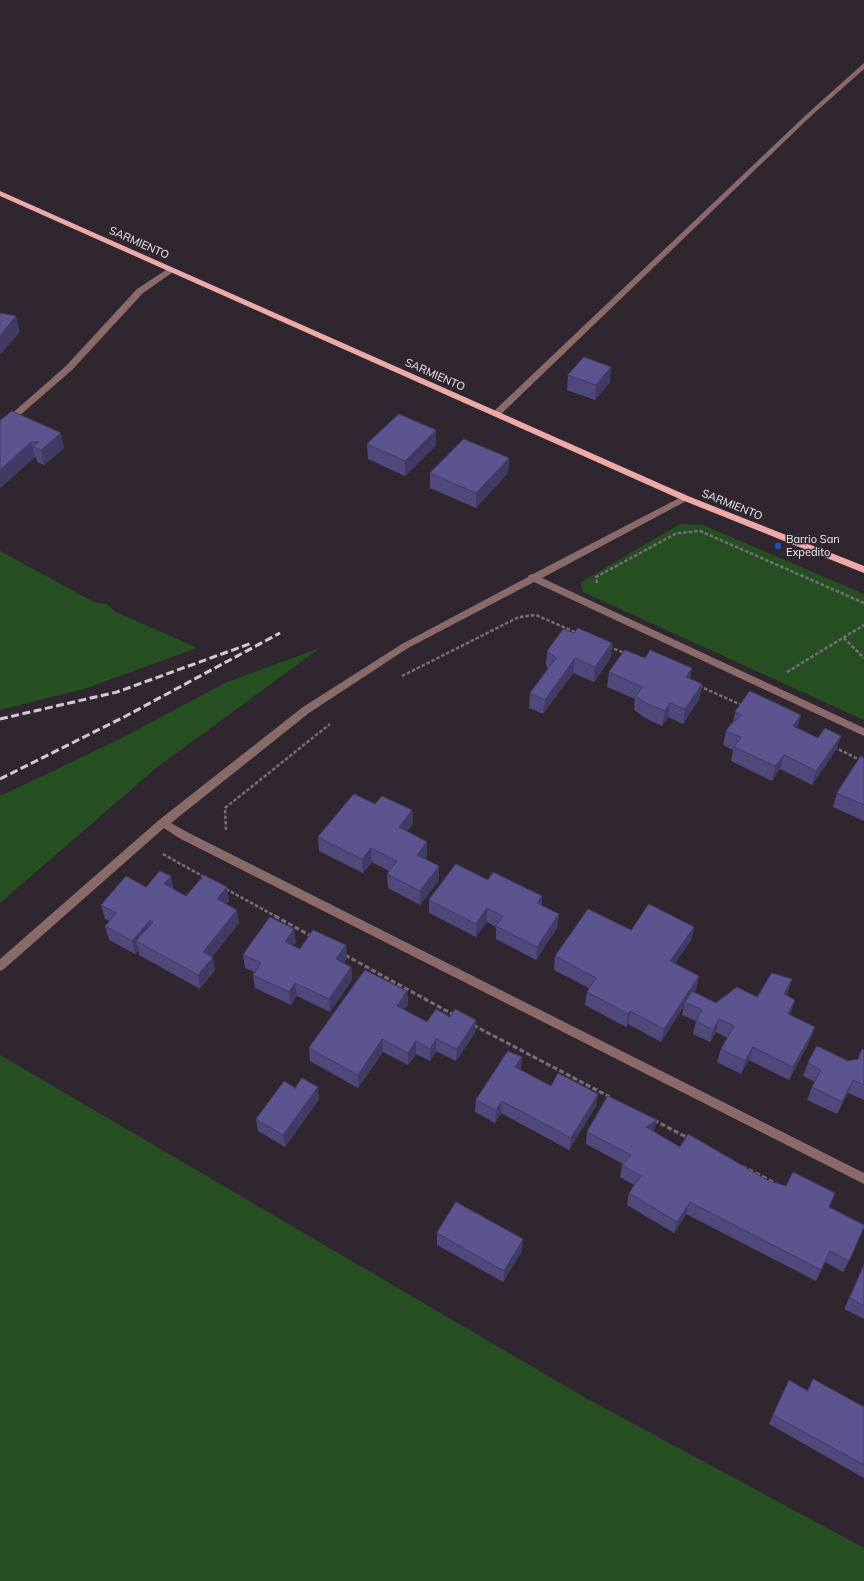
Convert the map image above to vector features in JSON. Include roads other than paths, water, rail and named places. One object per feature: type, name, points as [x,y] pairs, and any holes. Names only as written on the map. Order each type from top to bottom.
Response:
[{"type":"main road","name":"SARMIENTO","points":[[0,194],[685,498],[864,570]]},
{"type":"street","points":[[496,414],[809,115],[864,65]]},
{"type":"street","points":[[0,428],[69,368],[140,292],[172,270]]},
{"type":"street","points":[[0,966],[163,822],[306,710],[405,646],[532,577],[685,498]]},
{"type":"street","points":[[532,577],[864,732]]},
{"type":"street","points":[[163,822],[183,835],[864,1179]]},
{"type":"railway","points":[[0,779],[124,717],[280,633]]},
{"type":"railway","points":[[0,719],[117,692],[252,643]]},
{"type":"place","name":"Barrio San Expedito","points":[[778,546]]}]
